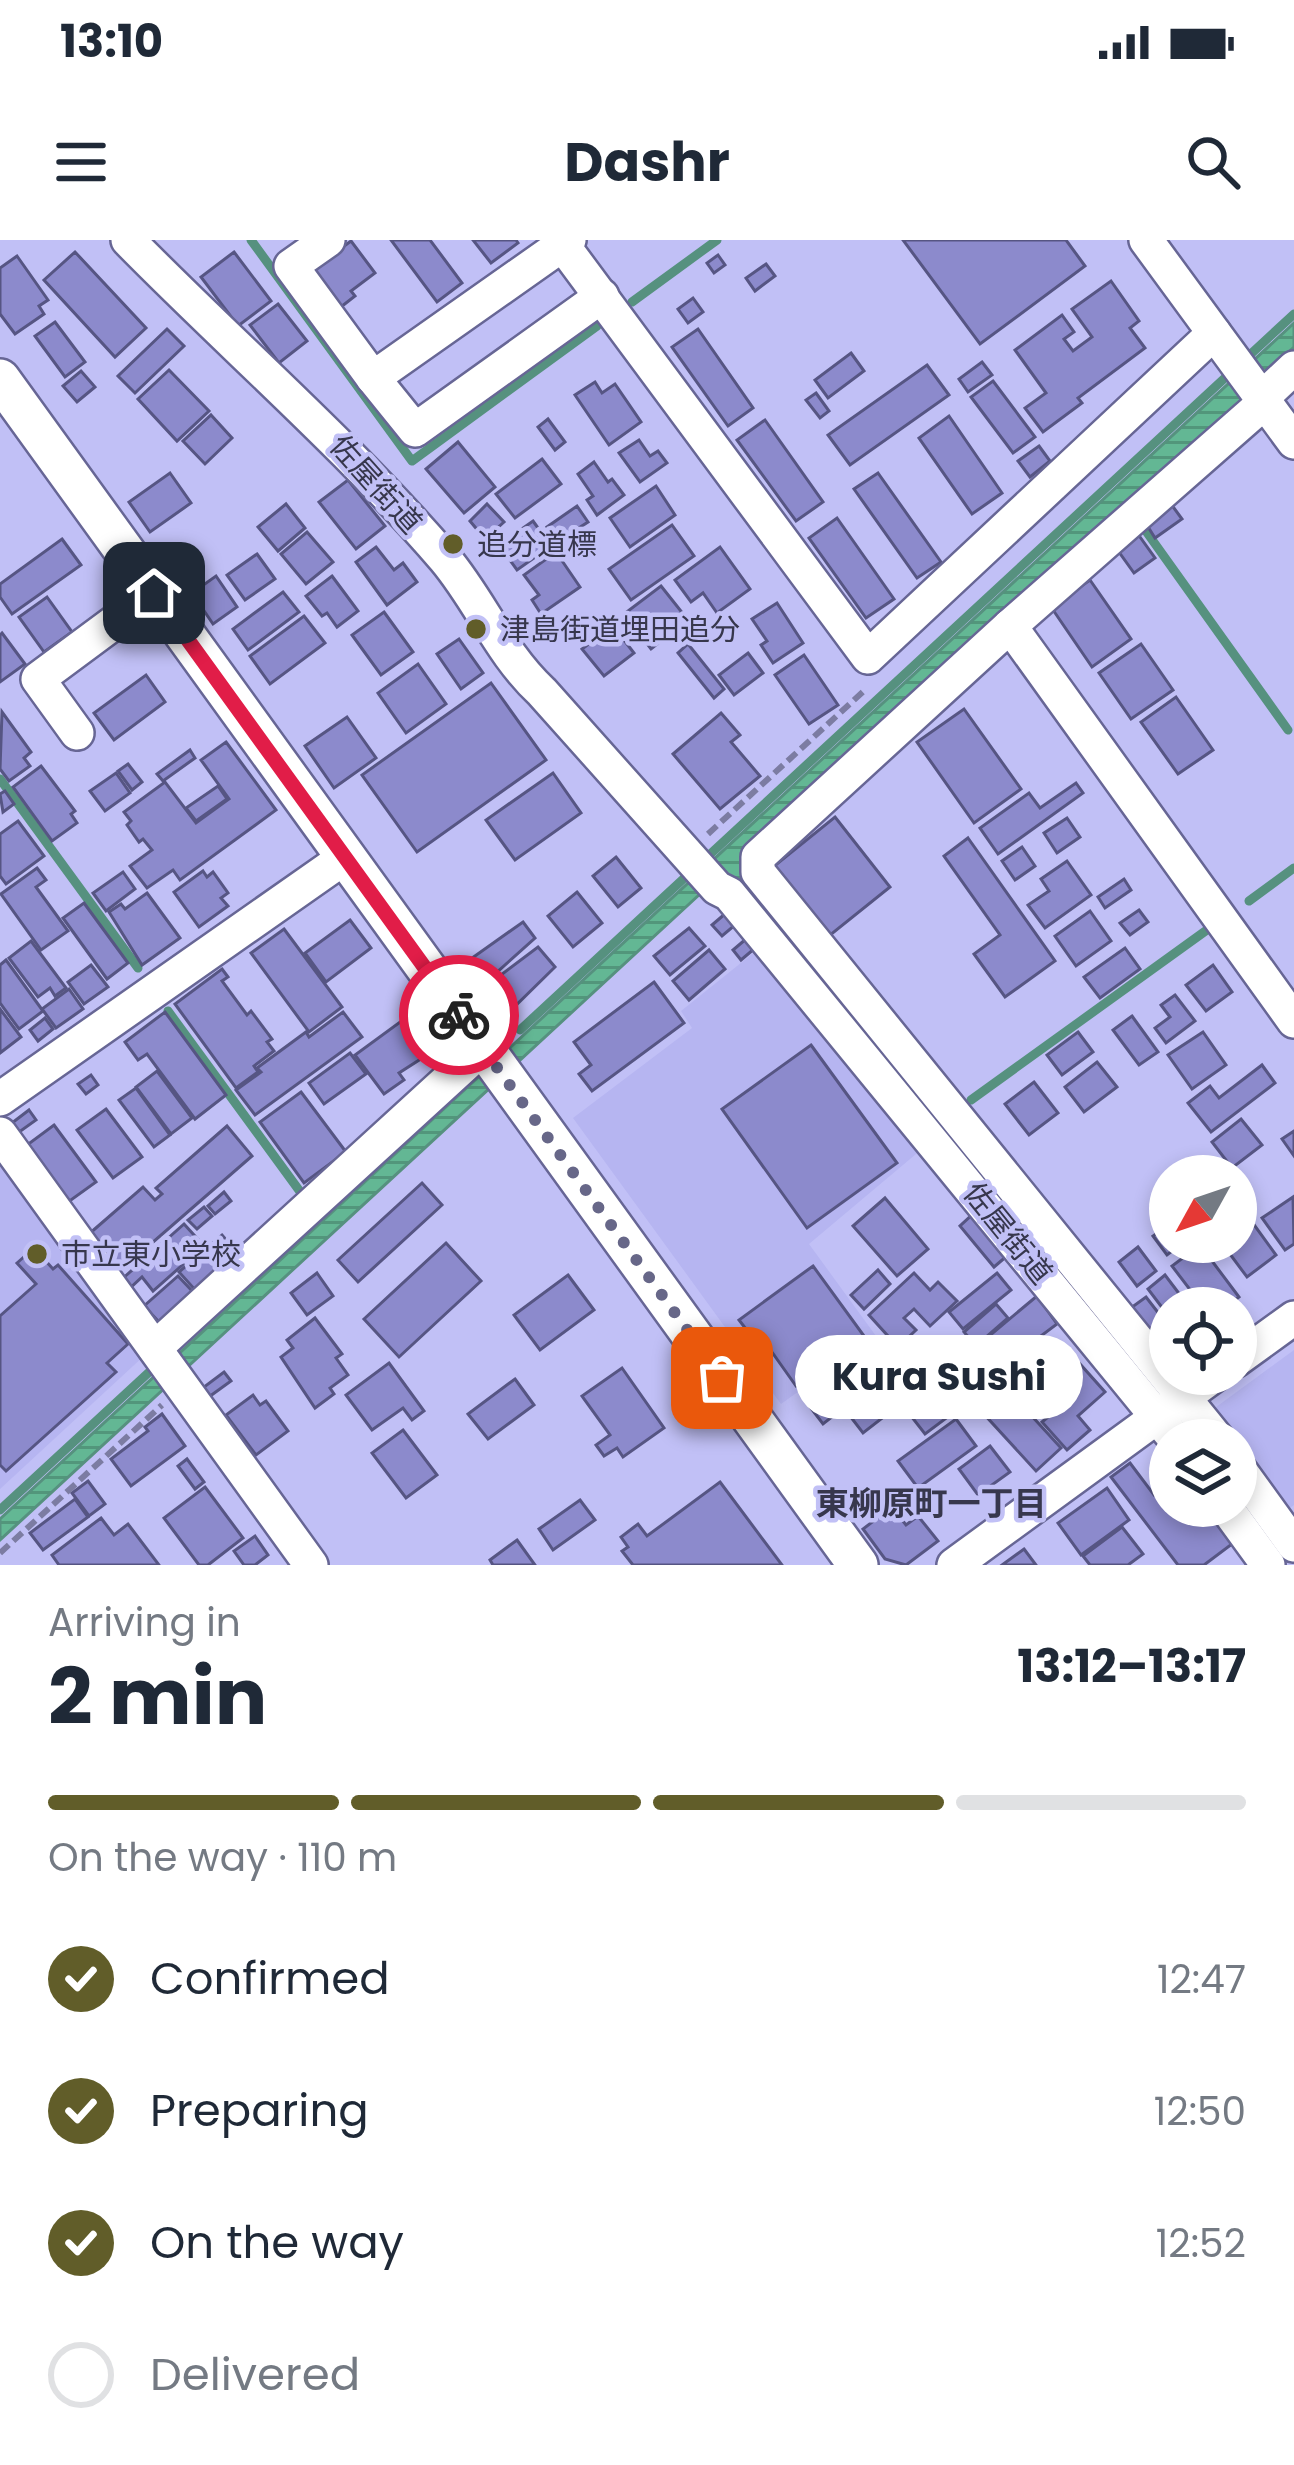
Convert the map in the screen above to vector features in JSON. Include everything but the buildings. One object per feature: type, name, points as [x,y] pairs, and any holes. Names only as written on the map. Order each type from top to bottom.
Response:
[{"type":"main road","points":[[0,379],[858,1565]]},
{"type":"street","name":"佐屋街道","points":[[128,240],[329,433],[448,563],[516,668],[717,888],[729,894],[1174,1417]]},
{"type":"street","points":[[328,240],[291,266],[416,430],[602,296]]},
{"type":"street","points":[[1146,240],[1294,442]]},
{"type":"street","points":[[373,378],[564,242],[868,657],[1223,346]]},
{"type":"street","points":[[1174,1417],[758,872],[758,857],[1294,368]]},
{"type":"street","points":[[76,733],[38,679],[154,593]]},
{"type":"street","points":[[1010,626],[1294,1021]]},
{"type":"street","points":[[0,1099],[344,858]]},
{"type":"street","points":[[157,1351],[491,1059]]},
{"type":"street","points":[[0,1134],[310,1565]]},
{"type":"street","points":[[1257,1345],[1294,1318]]},
{"type":"street","points":[[954,1565],[1174,1417],[1195,1395]]},
{"type":"street","points":[[1257,1494],[1294,1545]]},
{"type":"street","points":[[1240,1527],[1268,1565]]},
{"type":"path","points":[[690,856],[878,677],[868,657]]},
{"type":"path","points":[[0,1553],[181,1386]]},
{"type":"shaded area","points":[[1294,323],[1294,347],[1244,401],[737,881],[700,894],[0,1540],[0,1519]]},
{"type":"shaded area","points":[[757,950],[922,1149],[809,1244],[876,1336],[781,1404],[573,1118],[692,1028],[681,1011]]},
{"type":"shaded area","name":"市立東小学校","points":[[0,1153],[146,1354],[0,1489]]},
{"type":"shaded area","points":[[1294,1350],[1294,1505],[1282,1514],[1257,1480],[1257,1419],[1212,1419],[1208,1413],[1233,1395],[1257,1395],[1257,1377]]},
{"type":"waterway","points":[[251,240],[412,461],[597,326]]},
{"type":"waterway","points":[[632,302],[717,240]]},
{"type":"waterway","points":[[520,1030],[1294,314]]},
{"type":"waterway","points":[[1138,520],[1288,730]]},
{"type":"waterway","points":[[0,779],[138,968]]},
{"type":"waterway","points":[[1249,901],[1294,868]]},
{"type":"waterway","points":[[971,1100],[1211,927]]},
{"type":"waterway","points":[[168,1011],[304,1197]]},
{"type":"waterway","points":[[0,1510],[159,1363]]},
{"type":"way so far","points":[[459,1015],[722,1378]]},
{"type":"place","name":"追分道標","points":[[453,544]]},
{"type":"place","name":"津島街道埋田追分","points":[[476,629]]},
{"type":"place","name":"市立東小学校","points":[[37,1254]]},
{"type":"place","name":"Kura Sushi","points":[[722,1378]]},
{"type":"district","name":"東柳原町一丁目","points":[[931,1503]]},
{"type":"route","points":[[154,593],[459,1015]]}]
